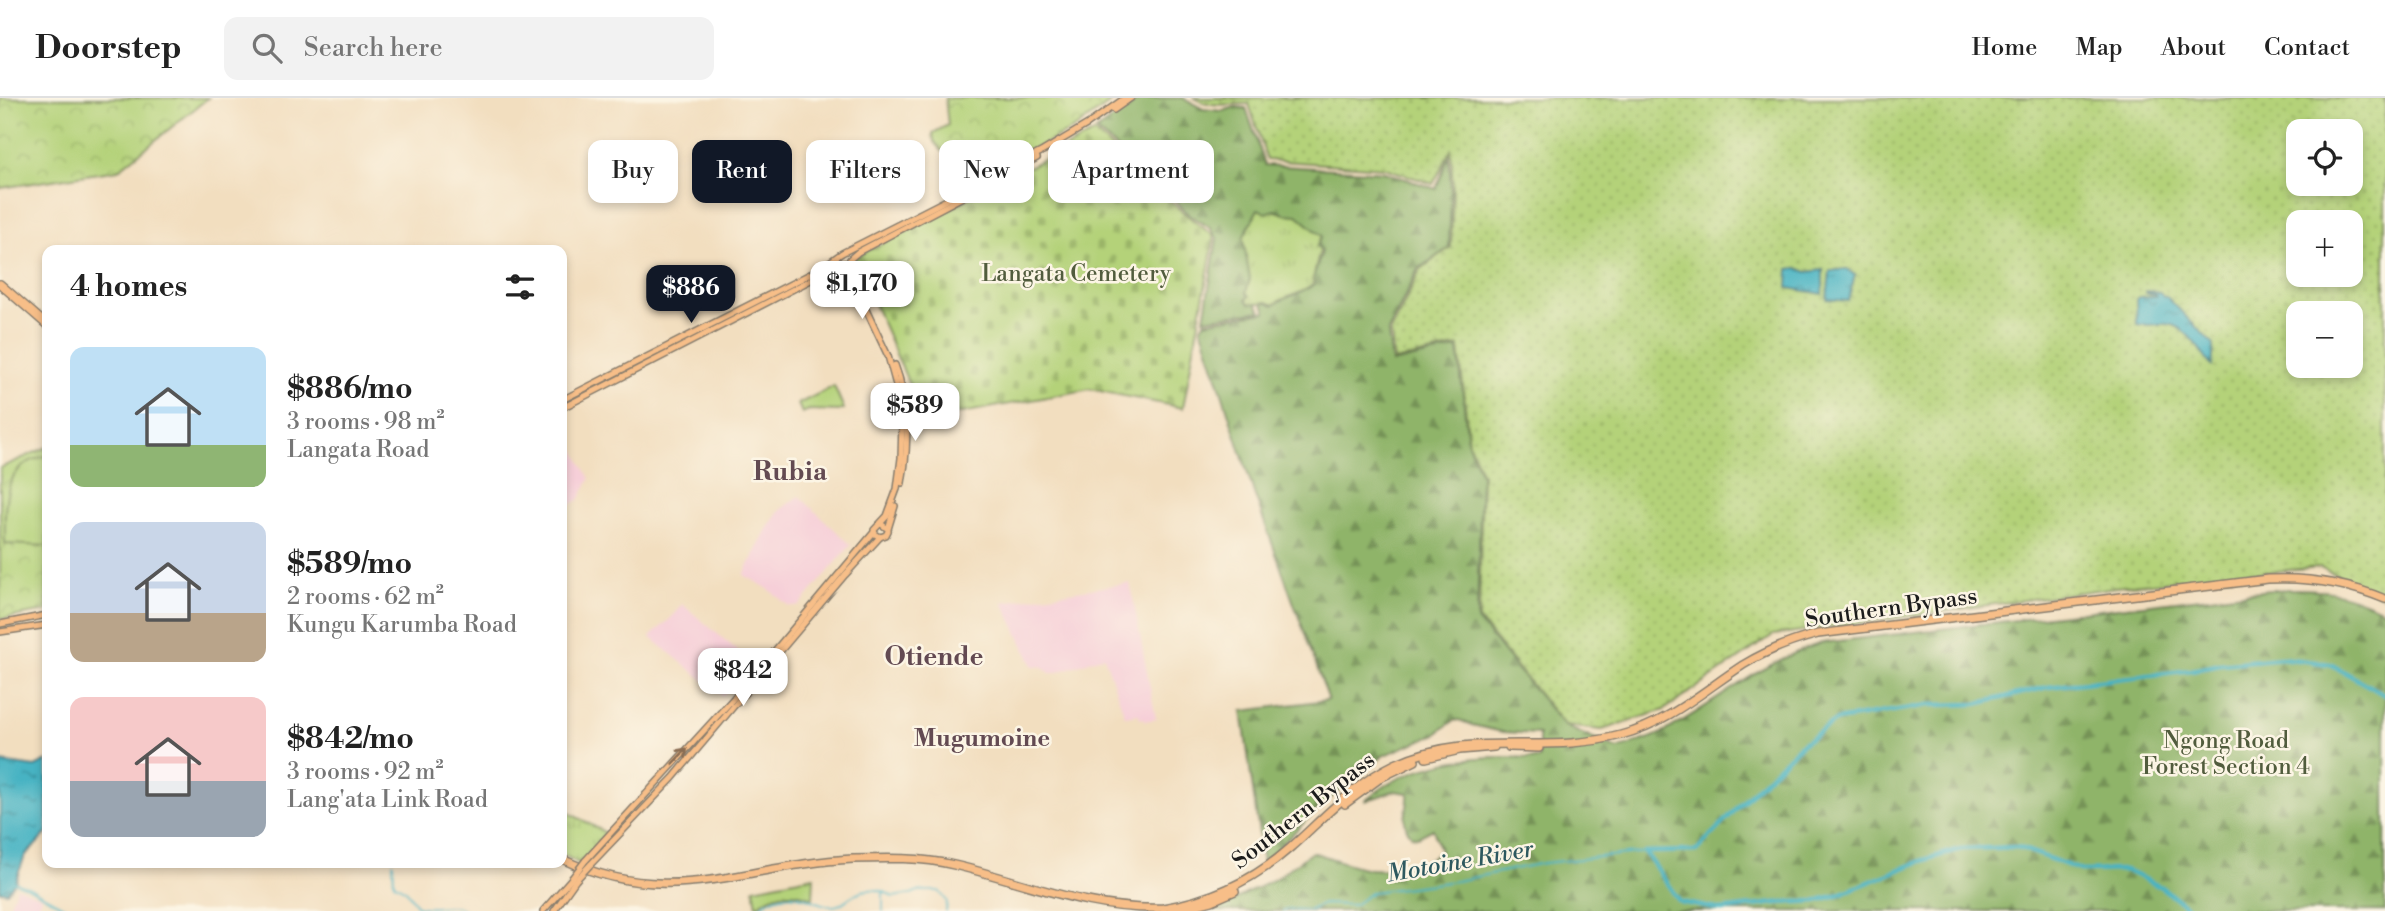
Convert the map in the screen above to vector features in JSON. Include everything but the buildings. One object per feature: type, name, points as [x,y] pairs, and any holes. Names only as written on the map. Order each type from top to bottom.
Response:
[{"type":"highway","points":[[0,282],[42,318]]},
{"type":"highway","name":"Southern Bypass","points":[[567,863],[615,879],[667,886],[704,883],[840,860],[909,859],[964,869],[1090,906],[1128,910],[1164,908],[1199,900],[1249,878],[1289,849],[1358,786],[1403,761],[1435,750],[1468,744],[1576,743],[1621,735],[1652,724],[1681,709],[1768,651],[1818,634],[2268,579],[2326,581],[2356,588],[2385,602]]},
{"type":"highway","name":"Southern Bypass","points":[[1174,911],[1219,899],[1258,878],[1285,859],[1355,795],[1406,765],[1460,750],[1577,747],[1623,739],[1677,717],[1766,657],[1822,637],[2273,583],[2332,587],[2385,602]]},
{"type":"highway","name":"Southern Bypass","points":[[964,869],[1039,897],[1093,911]]},
{"type":"main road","points":[[567,398],[747,308],[818,270],[843,253],[1058,143],[1125,98]]},
{"type":"main road","points":[[832,268],[848,266],[858,252],[1063,144],[1131,98]]},
{"type":"main road","points":[[590,862],[626,815],[752,678],[890,511],[897,489],[902,421],[893,370],[843,253]]},
{"type":"main road","points":[[747,308],[832,268],[848,266]]},
{"type":"main road","points":[[543,911],[660,791],[845,575],[888,530],[902,485],[905,460],[906,421],[901,386],[880,329],[848,266]]},
{"type":"main road","points":[[567,405],[606,380]]},
{"type":"main road","points":[[881,524],[888,530]]},
{"type":"main road","points":[[874,532],[880,537]]},
{"type":"main road","points":[[0,624],[42,616]]},
{"type":"main road","points":[[0,632],[42,626]]},
{"type":"main road","points":[[657,781],[650,792],[654,796],[660,791]]},
{"type":"main road","points":[[626,815],[641,804],[642,809],[633,820]]},
{"type":"main road","points":[[554,911],[574,879]]},
{"type":"shaded area","points":[[567,435],[590,479],[579,500],[567,506]]},
{"type":"shaded area","points":[[799,496],[851,545],[799,606],[789,606],[767,588],[744,575],[767,529],[780,510]]},
{"type":"shaded area","points":[[1130,583],[1156,719],[1144,721],[1139,714],[1125,716],[1104,656],[1055,673],[1033,666],[1003,602]]},
{"type":"shaded area","points":[[682,604],[751,662],[723,696],[650,637]]},
{"type":"shaded area","points":[[17,887],[42,897],[37,911],[15,911],[10,904]]},
{"type":"green space","points":[[0,98],[208,98],[118,170],[0,188]]},
{"type":"green space","points":[[945,98],[1117,98],[1074,129],[1034,149],[1034,140],[939,140],[939,147],[934,141],[933,133],[948,125]]},
{"type":"green space","name":"Ngong Road Forest Section 4","points":[[1141,98],[1183,98],[1203,109],[1223,111],[1235,107],[1246,108],[1265,165],[1384,172],[1436,189],[1449,155],[1449,248],[1418,269],[1388,332],[1392,363],[1458,348],[1468,444],[1481,474],[1477,620],[1564,726],[1617,749],[1640,742],[1662,733],[1779,660],[1822,643],[2261,591],[2310,589],[2339,594],[2385,611],[2385,911],[1213,911],[1275,879],[1312,852],[1369,869],[1402,868],[1433,857],[1440,851],[1433,829],[1418,837],[1412,836],[1406,826],[1408,793],[1394,791],[1365,801],[1403,776],[1447,762],[1493,757],[1539,759],[1539,734],[1502,732],[1459,720],[1453,721],[1436,734],[1384,755],[1372,766],[1357,773],[1353,780],[1323,804],[1263,863],[1242,711],[1328,698],[1254,493],[1201,327],[1204,322],[1266,312],[1263,303],[1274,305],[1309,288],[1314,284],[1313,278],[1322,252],[1317,246],[1322,236],[1297,215],[1275,210],[1266,213],[1258,209],[1243,238],[1250,279],[1246,292],[1249,296],[1246,300],[1250,304],[1257,303],[1261,311],[1204,319],[1217,238],[1210,228],[1188,214],[1178,203],[1214,203],[1214,140],[1107,140],[1096,131]]},
{"type":"green space","points":[[1194,98],[2385,98],[2385,597],[2320,567],[2131,585],[1773,635],[1664,710],[1602,730],[1565,726],[1479,620],[1482,474],[1469,444],[1459,346],[1394,361],[1391,332],[1420,270],[1451,247],[1451,150],[1433,184],[1385,168],[1267,160],[1249,104],[1214,104]]},
{"type":"green space","name":"Langata Cemetery","points":[[1094,133],[1102,140],[1081,140]]},
{"type":"green space","name":"Langata Cemetery","points":[[1048,157],[1048,203],[1173,203],[1213,235],[1183,408],[1090,389],[930,419],[920,409],[854,258],[960,203],[1034,203],[1034,164]]},
{"type":"green space","points":[[1258,208],[1298,215],[1322,236],[1314,285],[1274,305],[1267,302],[1250,304],[1246,300],[1243,238]]},
{"type":"green space","points":[[834,386],[844,409],[809,410],[802,413],[798,404]]},
{"type":"green space","points":[[42,449],[42,612],[0,619],[0,468]]},
{"type":"green space","points":[[42,458],[42,546],[5,544],[8,489],[13,477],[32,461]]},
{"type":"green space","points":[[567,811],[606,833],[580,864],[567,857]]},
{"type":"green space","points":[[814,876],[813,898],[784,893],[770,897],[757,906],[754,888]]},
{"type":"water","points":[[1797,268],[1807,272],[1823,270],[1823,294],[1788,288],[1789,269]]},
{"type":"water","points":[[1846,269],[1855,275],[1848,301],[1827,299],[1830,271]]},
{"type":"water","points":[[2145,291],[2160,292],[2166,296],[2214,345],[2212,366],[2180,329],[2166,324],[2137,324],[2136,299],[2156,296]]},
{"type":"water","points":[[0,762],[35,767],[42,764],[42,838],[25,856],[15,882],[7,892],[0,891]]},
{"type":"waterway","points":[[1645,852],[1696,851],[1803,743],[1837,720],[1929,705],[1976,704],[2048,687],[2282,658],[2330,664],[2385,695]]},
{"type":"waterway","points":[[1645,852],[1680,902],[1722,910],[1816,901],[1921,861],[1961,849],[2018,847],[2083,871],[2125,870],[2161,887],[2192,911]]},
{"type":"waterway","name":"Motoine River","points":[[1283,911],[1309,910],[1323,904],[1354,905],[1372,892],[1456,881],[1544,863],[1645,852]]},
{"type":"waterway","name":"Motoine River","points":[[393,868],[394,883],[407,891],[417,906],[455,906],[466,911]]},
{"type":"waterway","points":[[14,882],[72,911]]},
{"type":"waterway","name":"Motoine River","points":[[756,911],[777,897],[792,895],[833,906],[857,893],[873,890],[893,897],[918,891],[939,891],[947,901],[946,911]]},
{"type":"waterway","points":[[883,891],[883,911]]},
{"type":"district","name":"Rubia","points":[[790,471]]},
{"type":"district","name":"Otiende","points":[[934,656]]},
{"type":"district","name":"Mugumoine","points":[[982,738]]}]
